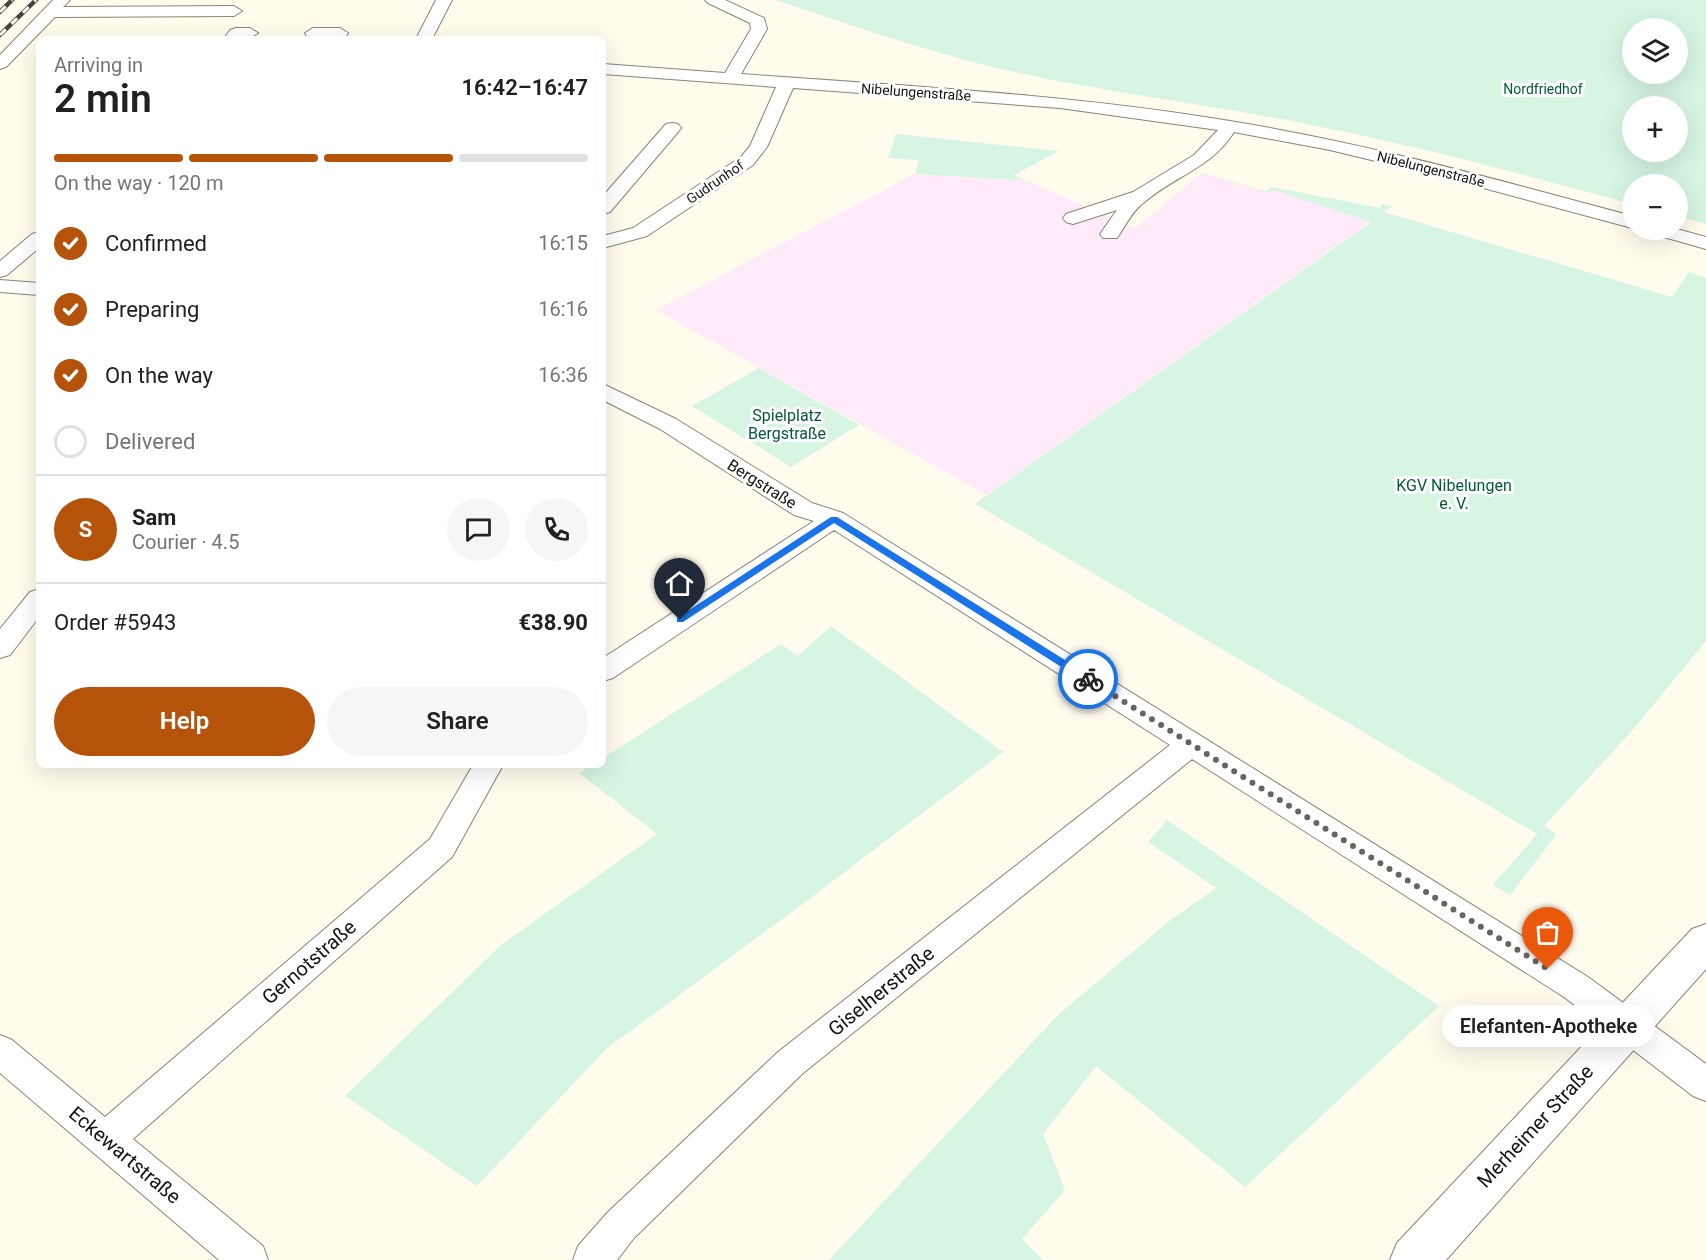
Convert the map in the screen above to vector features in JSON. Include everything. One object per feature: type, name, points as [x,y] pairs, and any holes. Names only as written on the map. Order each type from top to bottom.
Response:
[{"type":"main road","name":"Merheimer Straße","points":[[1414,1260],[1706,941]]},
{"type":"street","points":[[0,64],[62,0]]},
{"type":"street","points":[[426,36],[444,0]]},
{"type":"street","points":[[713,0],[758,21],[759,29],[732,78]]},
{"type":"street","points":[[50,12],[238,6],[246,19],[239,35]]},
{"type":"street","points":[[313,33],[340,33],[338,36]]},
{"type":"street","name":"Nibelungenstraße","points":[[606,69],[1060,103],[1228,126],[1330,145],[1443,171],[1622,219]]},
{"type":"street","name":"Gudrunhof","points":[[606,241],[640,232],[747,161],[758,147],[787,82]]},
{"type":"street","points":[[1073,218],[1137,197],[1188,167],[1222,141],[1228,126]]},
{"type":"street","points":[[606,205],[672,128]]},
{"type":"street","points":[[1110,234],[1137,197]]},
{"type":"street","points":[[1688,238],[1706,243]]},
{"type":"street","points":[[0,271],[36,241]]},
{"type":"street","points":[[0,286],[36,290]]},
{"type":"street","name":"Bergstraße","points":[[606,393],[668,424],[803,509],[834,519],[1576,987],[1706,1085]]},
{"type":"street","points":[[606,669],[834,519]]},
{"type":"street","points":[[0,648],[36,602]]},
{"type":"street","name":"Giselherstraße","points":[[591,1260],[621,1225],[790,1063],[1191,744]]},
{"type":"street","name":"Gernotstraße","points":[[106,1140],[441,848],[486,768]]},
{"type":"street","name":"Eckewartstraße","points":[[0,1051],[249,1260]]},
{"type":"shaded area","points":[[1202,173],[1268,193],[1274,190],[1371,221],[987,495],[656,310],[915,174],[1024,180],[1136,228]]},
{"type":"green space","name":"Nordfriedhof","points":[[776,0],[1706,0],[1706,224],[1688,219],[1688,174],[1622,174],[1622,201],[1388,141],[1267,117],[1071,84],[965,60]]},
{"type":"green space","points":[[896,134],[1059,151],[1014,175],[1024,180],[915,174],[919,160],[888,158]]},
{"type":"green space","name":"KGV Nibelungen e. V.","points":[[1203,172],[1265,191],[1272,187],[1380,208],[1382,204],[1392,206],[1384,212],[1672,297],[1689,272],[1706,278],[1706,641],[1630,733],[1544,826],[1557,834],[1510,895],[1493,885],[1537,834],[975,504],[1371,222],[1274,190],[1268,193]]},
{"type":"green space","name":"Spielplatz Bergstraße","points":[[759,368],[859,425],[791,467],[692,406]]},
{"type":"green space","points":[[831,626],[1003,752],[606,1049],[477,1186],[345,1096],[501,945],[657,834],[579,773],[586,768],[606,768],[606,756],[781,644],[798,656]]},
{"type":"green space","points":[[1167,820],[1439,1006],[1245,1187],[1096,1066],[1043,1134],[1065,1190],[1022,1239],[1043,1260],[829,1260],[1057,1016],[1168,922],[1216,888],[1148,842]]},
{"type":"railway","points":[[0,12],[12,0]]},
{"type":"railway","points":[[0,35],[36,0]]},
{"type":"way so far","points":[[1088,679],[1548,969]]},
{"type":"place","name":"Elefanten-Apotheke","points":[[1548,969]]},
{"type":"route","points":[[680,620],[834,519],[1088,679]]}]
